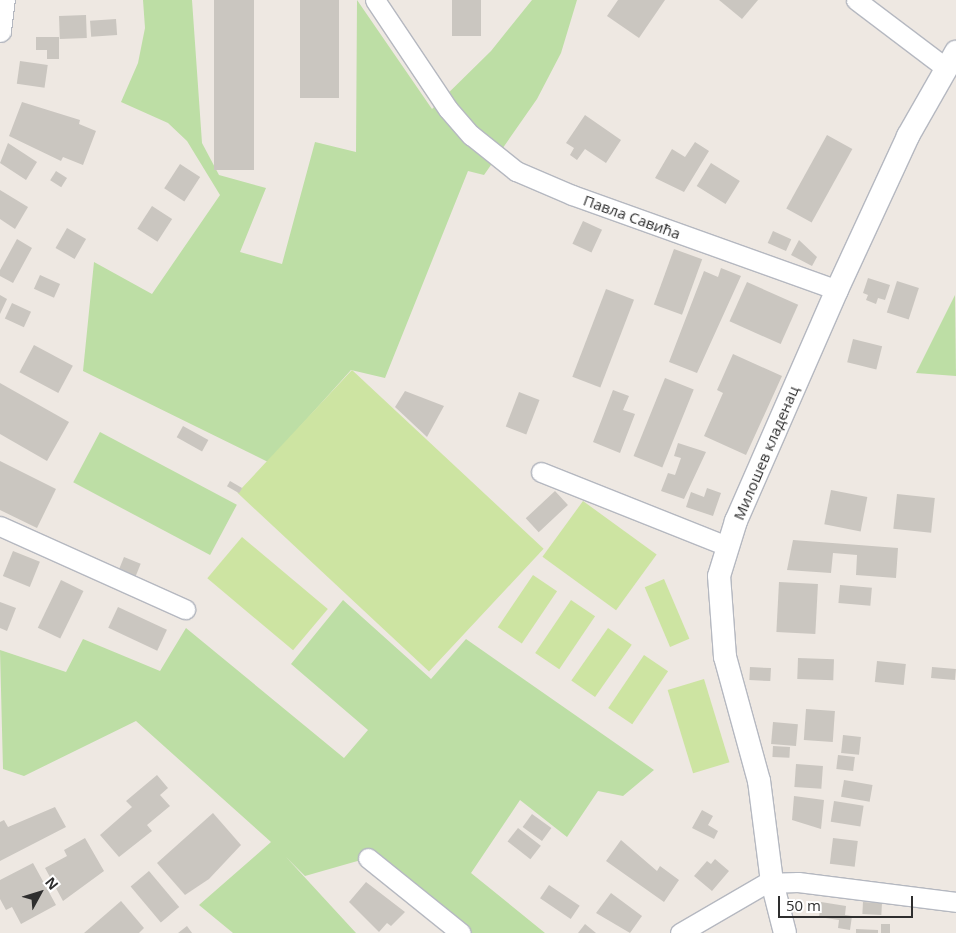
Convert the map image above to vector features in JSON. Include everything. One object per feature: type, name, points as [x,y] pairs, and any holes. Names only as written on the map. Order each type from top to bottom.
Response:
[{"type":"street","points":[[0,31],[4,0]]},
{"type":"street","name":"Павла Савића","points":[[375,0],[448,109],[471,135],[521,174],[836,290]]},
{"type":"street","points":[[856,0],[951,60]]},
{"type":"street","name":"Милошев кладенац","points":[[784,933],[772,882],[759,781],[721,635],[719,583],[727,546],[836,290],[908,136],[951,60]]},
{"type":"street","points":[[541,472],[727,546]]},
{"type":"street","points":[[0,526],[185,609]]},
{"type":"street","points":[[368,858],[461,933]]},
{"type":"street","points":[[680,933],[751,889],[772,882],[956,902]]},
{"type":"green space","points":[[143,0],[192,0],[202,143],[219,175],[266,188],[240,252],[282,264],[315,142],[356,152],[357,0],[432,109],[491,51],[532,0],[577,0],[561,53],[537,99],[484,175],[468,171],[385,378],[351,370],[268,462],[83,371],[94,262],[152,294],[220,195],[187,141],[168,123],[121,102],[138,63],[145,28]]},
{"type":"green space","points":[[955,295],[956,376],[916,373]]},
{"type":"green space","points":[[352,370],[544,549],[429,672],[237,493]]},
{"type":"green space","points":[[100,432],[237,505],[210,555],[73,482]]},
{"type":"green space","points":[[583,501],[657,554],[616,610],[542,557]]},
{"type":"green space","points":[[242,537],[328,609],[293,650],[207,578]]},
{"type":"green space","points":[[533,575],[557,591],[522,643],[498,627]]},
{"type":"green space","points":[[664,579],[689,639],[670,647],[645,587]]},
{"type":"green space","points":[[343,600],[431,679],[466,639],[654,770],[623,796],[598,791],[567,837],[520,800],[471,873],[545,933],[461,933],[368,858],[305,876],[286,857],[356,933],[233,933],[199,905],[271,842],[136,721],[24,776],[3,769],[0,650],[66,672],[83,639],[160,671],[186,628],[344,758],[368,730],[291,664]]},
{"type":"green space","points":[[571,600],[595,616],[559,669],[535,653]]},
{"type":"green space","points":[[608,628],[632,645],[595,697],[571,680]]},
{"type":"green space","points":[[644,655],[668,671],[632,724],[608,708]]},
{"type":"green space","points":[[704,679],[729,762],[693,773],[668,690]]},
{"type":"building","points":[[214,0],[254,0],[254,170],[214,170]]},
{"type":"building","points":[[300,0],[339,0],[339,98],[300,98]]},
{"type":"building","points":[[452,0],[481,0],[481,36],[452,36]]},
{"type":"building","points":[[618,0],[665,0],[639,38],[607,16]]},
{"type":"building","points":[[719,0],[758,0],[742,19]]},
{"type":"building","points":[[86,15],[87,38],[60,39],[59,16]]},
{"type":"building","points":[[116,19],[117,35],[91,37],[90,21]]},
{"type":"building","points":[[36,37],[59,37],[59,59],[47,59],[47,50],[36,50]]},
{"type":"building","points":[[20,61],[48,65],[45,88],[17,84]]},
{"type":"building","points":[[22,102],[80,120],[79,124],[96,131],[83,165],[63,157],[61,161],[9,136]]},
{"type":"building","points":[[585,115],[621,140],[606,163],[585,149],[577,160],[570,155],[574,148],[566,143]]},
{"type":"building","points":[[827,135],[852,149],[812,223],[786,208]]},
{"type":"building","points":[[695,142],[709,151],[684,192],[655,178],[672,149],[685,157]]},
{"type":"building","points":[[8,143],[37,162],[26,180],[0,163]]},
{"type":"building","points":[[711,163],[740,181],[726,204],[697,186]]},
{"type":"building","points":[[180,164],[200,177],[184,201],[164,188]]},
{"type":"building","points":[[56,171],[67,178],[61,187],[50,180]]},
{"type":"building","points":[[0,190],[28,207],[15,229],[0,219]]},
{"type":"building","points":[[152,206],[172,219],[157,242],[137,229]]},
{"type":"building","points":[[583,221],[602,230],[591,253],[572,244]]},
{"type":"building","points":[[67,228],[86,239],[75,259],[56,248]]},
{"type":"building","points":[[773,231],[791,239],[786,251],[768,243]]},
{"type":"building","points":[[17,239],[32,248],[13,283],[0,276],[0,270]]},
{"type":"building","points":[[799,240],[817,257],[812,266],[791,255]]},
{"type":"building","points":[[674,249],[702,259],[682,315],[654,304]]},
{"type":"building","points":[[721,268],[741,276],[697,373],[669,362],[704,271],[718,277]]},
{"type":"building","points":[[40,275],[60,284],[54,298],[34,289]]},
{"type":"building","points":[[868,278],[890,285],[885,300],[878,298],[876,304],[866,300],[868,295],[863,293]]},
{"type":"building","points":[[897,281],[919,288],[909,319],[887,312]]},
{"type":"building","points":[[747,282],[798,305],[781,344],[730,321]]},
{"type":"building","points":[[606,289],[634,300],[600,388],[572,377]]},
{"type":"building","points":[[0,295],[7,299],[0,314]]},
{"type":"building","points":[[12,303],[31,312],[24,327],[5,318]]},
{"type":"building","points":[[853,339],[882,346],[876,370],[847,362]]},
{"type":"building","points":[[34,345],[73,366],[58,393],[19,372]]},
{"type":"building","points":[[733,354],[782,376],[746,455],[704,436],[723,393],[717,390]]},
{"type":"building","points":[[665,378],[694,390],[662,467],[634,456]]},
{"type":"building","points":[[0,383],[69,422],[47,461],[0,434]]},
{"type":"building","points":[[613,390],[629,396],[623,410],[635,414],[620,453],[593,442]]},
{"type":"building","points":[[405,391],[444,406],[427,437],[395,407]]},
{"type":"building","points":[[519,392],[540,400],[526,434],[506,427]]},
{"type":"building","points":[[183,426],[208,440],[202,451],[177,437]]},
{"type":"building","points":[[678,443],[706,452],[684,499],[661,491],[668,473],[675,475],[681,458],[674,456]]},
{"type":"building","points":[[0,461],[56,489],[37,528],[0,510]]},
{"type":"building","points":[[230,481],[242,488],[239,493],[227,486]]},
{"type":"building","points":[[707,488],[721,493],[713,516],[686,507],[691,492],[704,497]]},
{"type":"building","points":[[831,490],[867,497],[861,531],[824,524]]},
{"type":"building","points":[[555,491],[568,505],[539,532],[526,518]]},
{"type":"building","points":[[897,494],[935,498],[931,533],[893,529]]},
{"type":"building","points":[[793,540],[898,548],[896,578],[856,575],[857,555],[833,553],[831,573],[787,570]]},
{"type":"building","points":[[13,551],[40,562],[30,587],[3,576]]},
{"type":"building","points":[[124,557],[141,564],[134,580],[118,573]]},
{"type":"building","points":[[61,580],[83,591],[60,639],[38,628]]},
{"type":"building","points":[[779,582],[818,584],[815,634],[776,632]]},
{"type":"building","points":[[840,585],[872,588],[870,606],[838,603]]},
{"type":"building","points":[[0,602],[16,608],[7,631],[0,628]]},
{"type":"building","points":[[118,607],[167,630],[157,651],[108,628]]},
{"type":"building","points":[[798,658],[834,659],[833,680],[797,679]]},
{"type":"building","points":[[877,661],[906,664],[904,685],[875,682]]},
{"type":"building","points":[[750,667],[771,668],[770,681],[749,680]]},
{"type":"building","points":[[932,667],[956,669],[955,680],[931,678]]},
{"type":"building","points":[[806,709],[835,711],[833,742],[804,740]]},
{"type":"building","points":[[773,722],[798,724],[796,746],[771,744]]},
{"type":"building","points":[[843,735],[861,737],[859,755],[841,753]]},
{"type":"building","points":[[773,746],[790,747],[789,758],[772,757]]},
{"type":"building","points":[[838,755],[855,757],[853,771],[836,769]]},
{"type":"building","points":[[796,764],[823,766],[821,789],[794,787]]},
{"type":"building","points":[[157,775],[168,788],[160,795],[170,806],[147,825],[152,831],[119,857],[100,835],[132,807],[126,801]]},
{"type":"building","points":[[844,780],[873,785],[870,802],[841,797]]},
{"type":"building","points":[[794,796],[824,800],[821,829],[792,820]]},
{"type":"building","points":[[834,801],[864,806],[860,826],[831,822]]},
{"type":"building","points":[[55,807],[66,827],[0,861],[0,822],[4,820],[8,827]]},
{"type":"building","points":[[702,810],[713,816],[708,825],[718,831],[714,839],[692,828]]},
{"type":"building","points":[[213,813],[241,845],[209,879],[185,895],[157,863]]},
{"type":"building","points":[[532,814],[551,828],[542,841],[523,827]]},
{"type":"building","points":[[518,828],[541,846],[530,859],[508,841]]},
{"type":"building","points":[[85,838],[104,871],[63,901],[45,868],[67,856],[64,850]]},
{"type":"building","points":[[833,838],[858,841],[855,867],[830,864]]},
{"type":"building","points":[[621,840],[657,871],[660,866],[679,880],[664,902],[606,861]]},
{"type":"building","points":[[715,859],[729,871],[712,891],[694,876],[707,861],[711,864]]},
{"type":"building","points":[[33,863],[56,905],[21,924],[12,907],[6,910],[0,899],[0,880]]},
{"type":"building","points":[[149,871],[179,907],[161,922],[131,886]]},
{"type":"building","points":[[366,882],[405,912],[391,926],[387,923],[379,932],[349,902]]},
{"type":"building","points":[[549,885],[580,906],[571,919],[540,898]]},
{"type":"building","points":[[611,893],[642,916],[630,933],[596,913]]},
{"type":"building","points":[[121,901],[144,928],[139,933],[84,933]]},
{"type":"building","points":[[821,902],[846,906],[845,915],[852,916],[850,930],[838,928],[839,920],[819,917]]},
{"type":"building","points":[[863,902],[882,903],[881,915],[862,914]]},
{"type":"building","points":[[585,924],[596,933],[578,933]]},
{"type":"building","points":[[881,924],[890,924],[890,933],[881,933]]},
{"type":"building","points":[[187,926],[192,933],[178,933]]},
{"type":"building","points":[[856,929],[878,930],[878,933],[856,933]]}]
